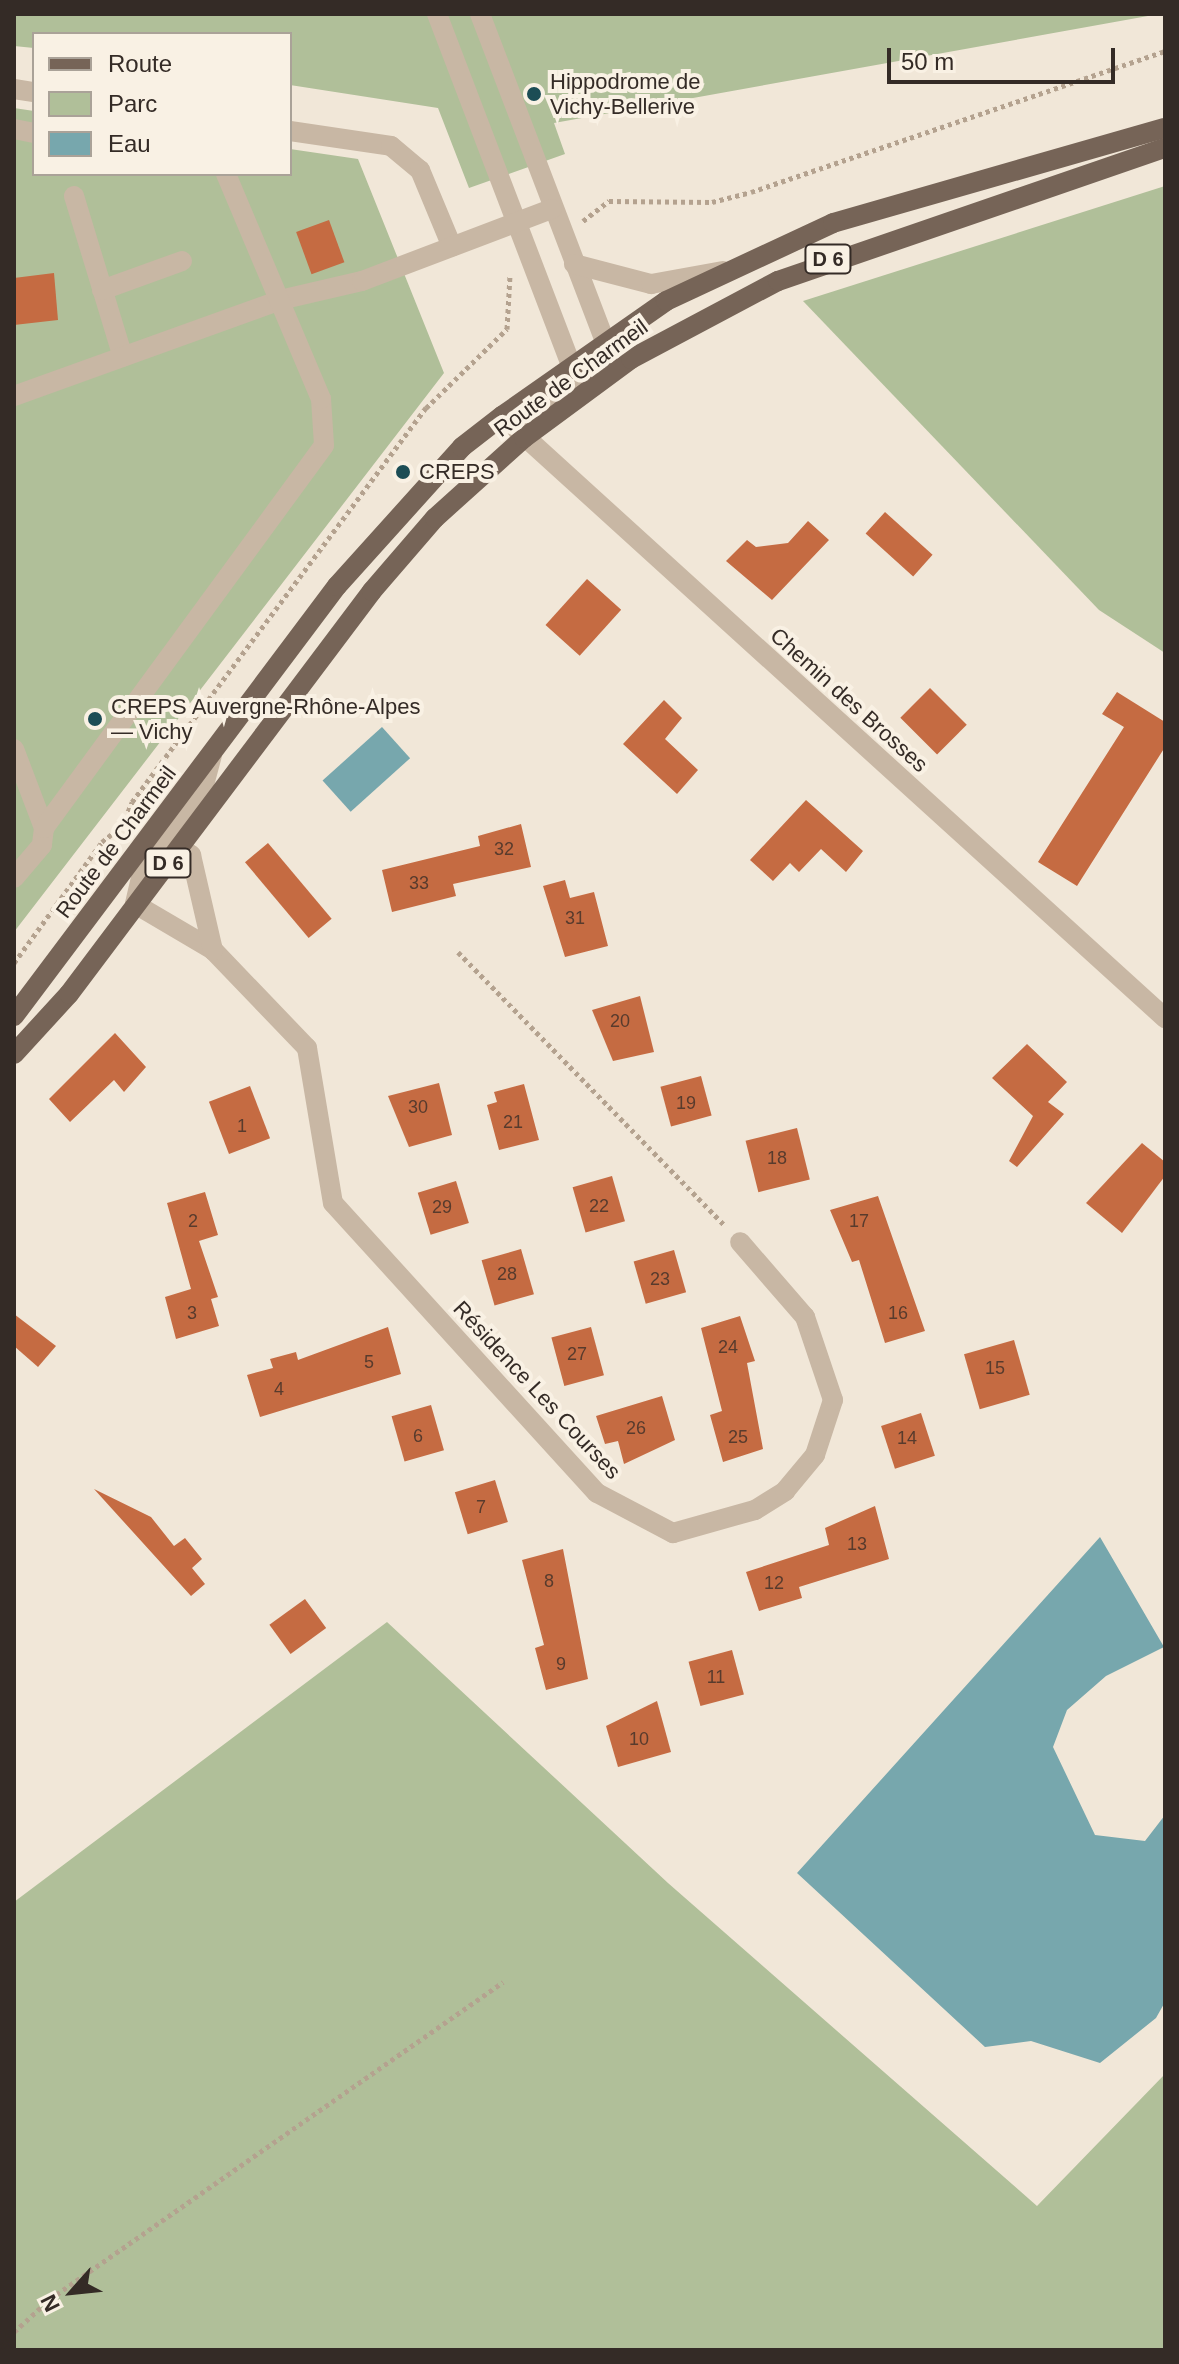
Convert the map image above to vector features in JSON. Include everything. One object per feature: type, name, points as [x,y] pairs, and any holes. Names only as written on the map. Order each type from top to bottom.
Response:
[{"type":"main road","name":"Route de Charmeil","points":[[14,1016],[337,586],[462,447],[502,416],[605,341],[727,270],[888,205],[1165,128]]},
{"type":"main road","name":"Route de Charmeil","points":[[14,1054],[180,847],[372,591],[435,518],[524,438],[631,359],[706,314],[846,252],[1165,148]]},
{"type":"street","points":[[437,14],[571,364],[631,359]]},
{"type":"street","points":[[480,14],[563,240],[605,341],[598,361],[545,402],[524,438]]},
{"type":"street","points":[[292,131],[391,146],[420,170],[452,247]]},
{"type":"street","points":[[44,828],[324,445],[321,399],[227,176]]},
{"type":"street","points":[[74,196],[123,357]]},
{"type":"street","points":[[14,396],[280,300],[362,281],[552,209]]},
{"type":"street","points":[[102,290],[182,261]]},
{"type":"street","points":[[574,264],[651,284],[727,270]]},
{"type":"street","name":"Chemin des Brosses","points":[[502,416],[1165,1018]]},
{"type":"street","points":[[14,749],[44,828],[42,845],[14,878]]},
{"type":"street","points":[[135,904],[143,869],[203,788],[212,755]]},
{"type":"street","points":[[111,890],[180,847],[191,855],[213,950]]},
{"type":"street","name":"Résidence Les Courses","points":[[135,904],[213,950],[307,1048],[333,1203],[597,1493],[673,1533],[755,1510],[785,1491],[815,1455],[833,1400],[805,1317],[740,1242]]},
{"type":"path","points":[[563,240],[609,201],[712,202],[751,192],[1165,51]]},
{"type":"path","points":[[14,963],[102,842],[122,826],[132,802],[426,408],[507,329],[504,282],[531,261]]},
{"type":"path","points":[[458,952],[740,1242]]},
{"type":"path","points":[[14,2332],[50,2299],[503,1982]]},
{"type":"green space","name":"Hippodrome de Vichy-Bellerive","points":[[14,14],[1159,14],[554,123],[565,154],[469,188],[438,108],[292,85],[292,32],[32,32],[32,48],[14,46]]},
{"type":"green space","name":"CREPS Auvergne-Rhône-Alpes — Vichy","points":[[14,108],[32,111],[32,176],[292,176],[292,149],[358,159],[444,373],[14,932]]},
{"type":"green space","points":[[1165,186],[1165,653],[1099,610],[803,301]]},
{"type":"green space","points":[[387,1622],[668,1883],[1037,2206],[1165,2074],[1165,2350],[14,2350],[14,1902]]},
{"type":"water","points":[[382,727],[410,758],[351,812],[323,781]]},
{"type":"water","points":[[1100,1537],[1164,1647],[1106,1676],[1067,1710],[1053,1747],[1095,1835],[1145,1841],[1165,1815],[1165,2002],[1156,2018],[1100,2063],[1031,2041],[985,2047],[797,1873]]},
{"type":"building","points":[[329,220],[344,262],[312,274],[296,232]]},
{"type":"building","points":[[54,273],[58,320],[14,325],[14,278]]},
{"type":"building","points":[[885,512],[933,555],[913,576],[866,534]]},
{"type":"building","points":[[808,521],[829,540],[772,600],[726,561],[747,540],[756,547],[788,543]]},
{"type":"building","points":[[587,579],[621,610],[580,656],[546,625]]},
{"type":"building","points":[[930,688],[967,725],[937,754],[900,718]]},
{"type":"building","points":[[1117,692],[1165,722],[1165,747],[1077,886],[1038,862],[1124,727],[1102,714]]},
{"type":"building","points":[[664,700],[682,718],[665,739],[698,770],[677,794],[623,744]]},
{"type":"building","points":[[806,800],[863,851],[846,872],[821,849],[799,872],[790,863],[773,881],[750,860]]},
{"type":"building","points":[[521,824],[531,867],[453,884],[456,896],[392,912],[382,870],[480,846],[478,836]]},
{"type":"building","points":[[268,843],[332,919],[309,938],[245,862]]},
{"type":"building","points":[[565,880],[570,898],[594,892],[608,946],[565,957],[543,886]]},
{"type":"building","points":[[640,996],[654,1052],[613,1061],[592,1010]]},
{"type":"building","points":[[115,1033],[146,1067],[124,1092],[114,1080],[70,1122],[49,1099]]},
{"type":"building","points":[[1027,1044],[1067,1082],[1048,1102],[1064,1114],[1017,1167],[1009,1161],[1033,1116],[992,1078]]},
{"type":"building","points":[[701,1076],[712,1116],[671,1126],[660,1087]]},
{"type":"building","points":[[439,1083],[452,1135],[409,1147],[388,1096]]},
{"type":"building","points":[[524,1084],[539,1140],[499,1150],[487,1105],[497,1102],[494,1092]]},
{"type":"building","points":[[250,1086],[270,1138],[229,1154],[209,1102]]},
{"type":"building","points":[[797,1128],[810,1179],[758,1192],[746,1141]]},
{"type":"building","points":[[1142,1143],[1165,1162],[1165,1176],[1122,1233],[1086,1203]]},
{"type":"building","points":[[612,1176],[625,1221],[586,1232],[573,1187]]},
{"type":"building","points":[[456,1181],[469,1223],[431,1235],[418,1193]]},
{"type":"building","points":[[205,1192],[218,1235],[199,1241],[218,1297],[211,1299],[219,1326],[176,1339],[165,1297],[191,1289],[167,1203]]},
{"type":"building","points":[[878,1196],[925,1331],[885,1343],[859,1260],[852,1262],[830,1210]]},
{"type":"building","points":[[521,1249],[534,1294],[495,1305],[482,1260]]},
{"type":"building","points":[[674,1250],[686,1292],[646,1304],[634,1262]]},
{"type":"building","points":[[14,1314],[56,1346],[38,1367],[14,1346]]},
{"type":"building","points":[[740,1316],[755,1361],[747,1363],[763,1449],[723,1462],[710,1415],[722,1411],[701,1328]]},
{"type":"building","points":[[388,1327],[401,1374],[260,1417],[247,1375],[273,1368],[270,1359],[296,1352],[298,1360]]},
{"type":"building","points":[[591,1327],[604,1375],[564,1386],[551,1338]]},
{"type":"building","points":[[1014,1340],[1030,1395],[980,1409],[964,1354]]},
{"type":"building","points":[[662,1396],[675,1440],[624,1464],[618,1441],[605,1444],[596,1416]]},
{"type":"building","points":[[431,1405],[444,1450],[405,1461],[392,1416]]},
{"type":"building","points":[[921,1413],[935,1456],[895,1469],[881,1426]]},
{"type":"building","points":[[495,1480],[508,1522],[468,1534],[455,1492]]},
{"type":"building","points":[[94,1489],[151,1517],[174,1546],[185,1538],[202,1559],[192,1568],[205,1584],[191,1596]]},
{"type":"building","points":[[875,1506],[889,1559],[799,1587],[802,1598],[759,1611],[746,1572],[829,1545],[825,1528]]},
{"type":"building","points":[[563,1549],[588,1679],[546,1690],[535,1648],[544,1645],[522,1560]]},
{"type":"building","points":[[305,1599],[326,1628],[291,1654],[269,1625]]},
{"type":"building","points":[[732,1650],[744,1694],[700,1706],[689,1662]]},
{"type":"building","points":[[657,1701],[671,1752],[618,1767],[606,1726]]},
{"type":"place","name":"Hippodrome de Vichy-Bellerive","points":[[534,94]]},
{"type":"place","name":"CREPS","points":[[403,472]]},
{"type":"place","name":"CREPS Auvergne-Rhône-Alpes — Vichy","points":[[95,719]]}]
